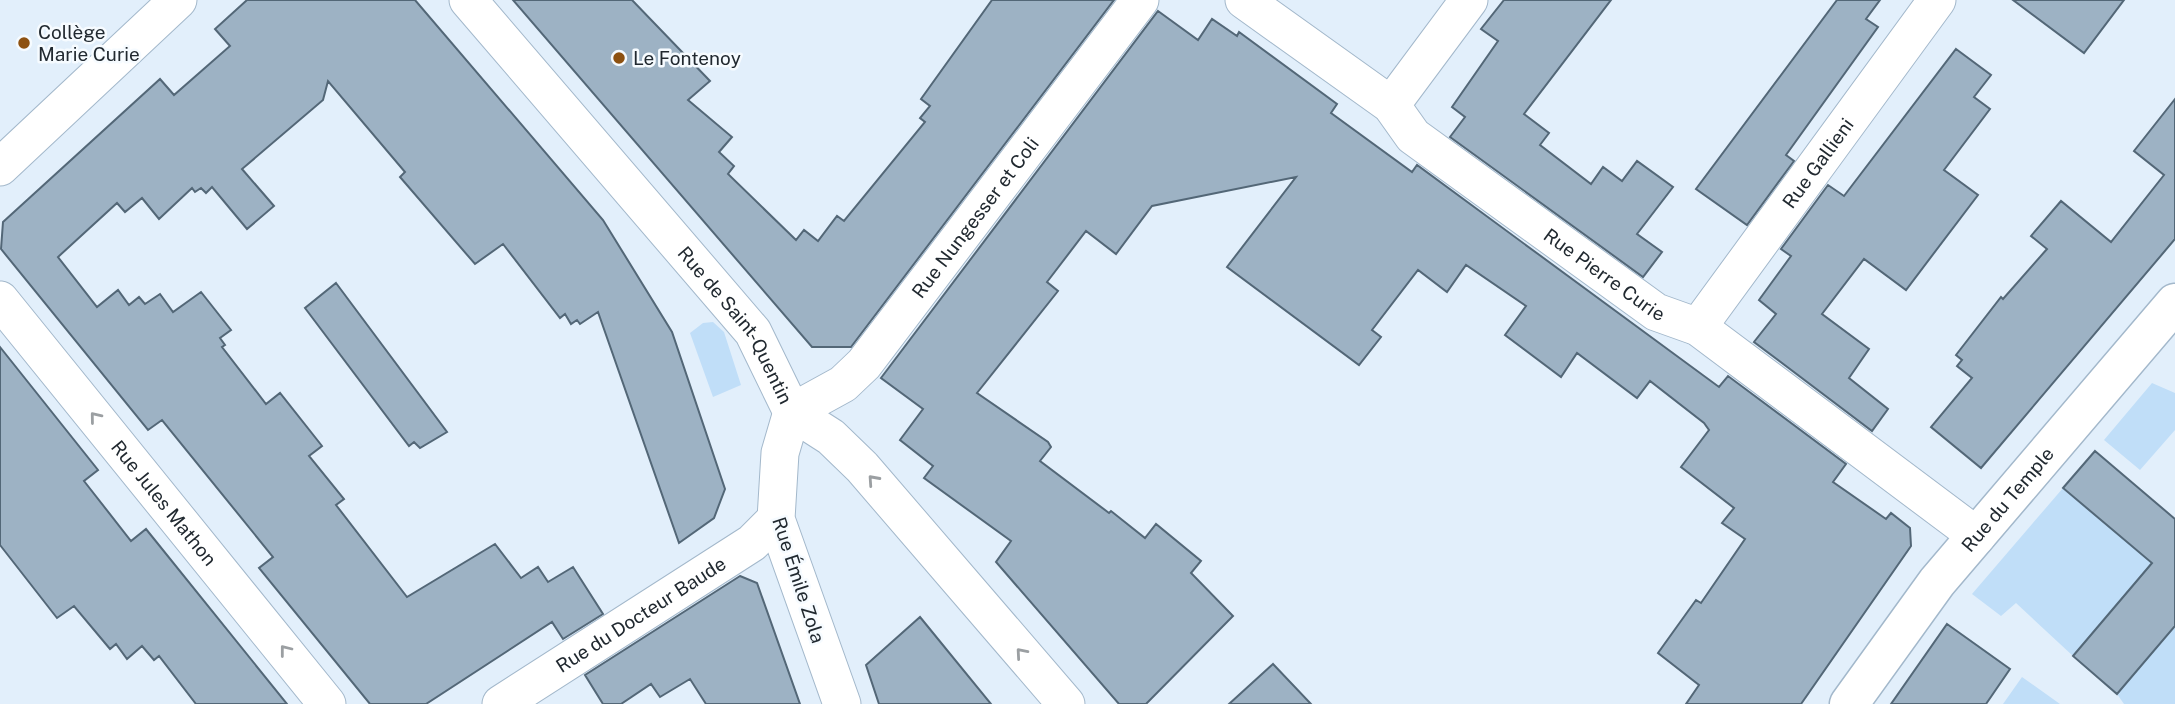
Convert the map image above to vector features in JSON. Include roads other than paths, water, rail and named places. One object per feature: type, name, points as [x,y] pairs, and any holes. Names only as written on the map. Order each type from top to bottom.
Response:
[{"type":"street","points":[[0,167],[177,0]]},
{"type":"street","name":"Rue de Saint-Quentin","points":[[468,0],[753,332],[792,412],[831,437],[862,467],[1066,704]]},
{"type":"street","name":"Rue Nungesser et Coli","points":[[792,412],[842,384],[864,364],[1140,0]]},
{"type":"street","name":"Rue Pierre Curie","points":[[1244,0],[1391,105],[1413,136],[1656,313],[1698,327],[1977,536]]},
{"type":"street","points":[[1391,105],[1469,0]]},
{"type":"street","name":"Rue Gallieni","points":[[1698,327],[1937,0]]},
{"type":"street","name":"Rue Jules Mathon","points":[[0,300],[327,704]]},
{"type":"street","name":"Rue du Temple","points":[[1849,704],[1922,603],[2175,303]]},
{"type":"street","name":"Rue Émile Zola","points":[[792,412],[780,453],[776,519],[842,704]]},
{"type":"street","name":"Rue du Docteur Baude","points":[[501,704],[752,543],[776,519]]},
{"type":"place","name":"Collège Marie Curie","points":[[24,43]]},
{"type":"place","name":"Le Fontenoy","points":[[619,58]]}]
